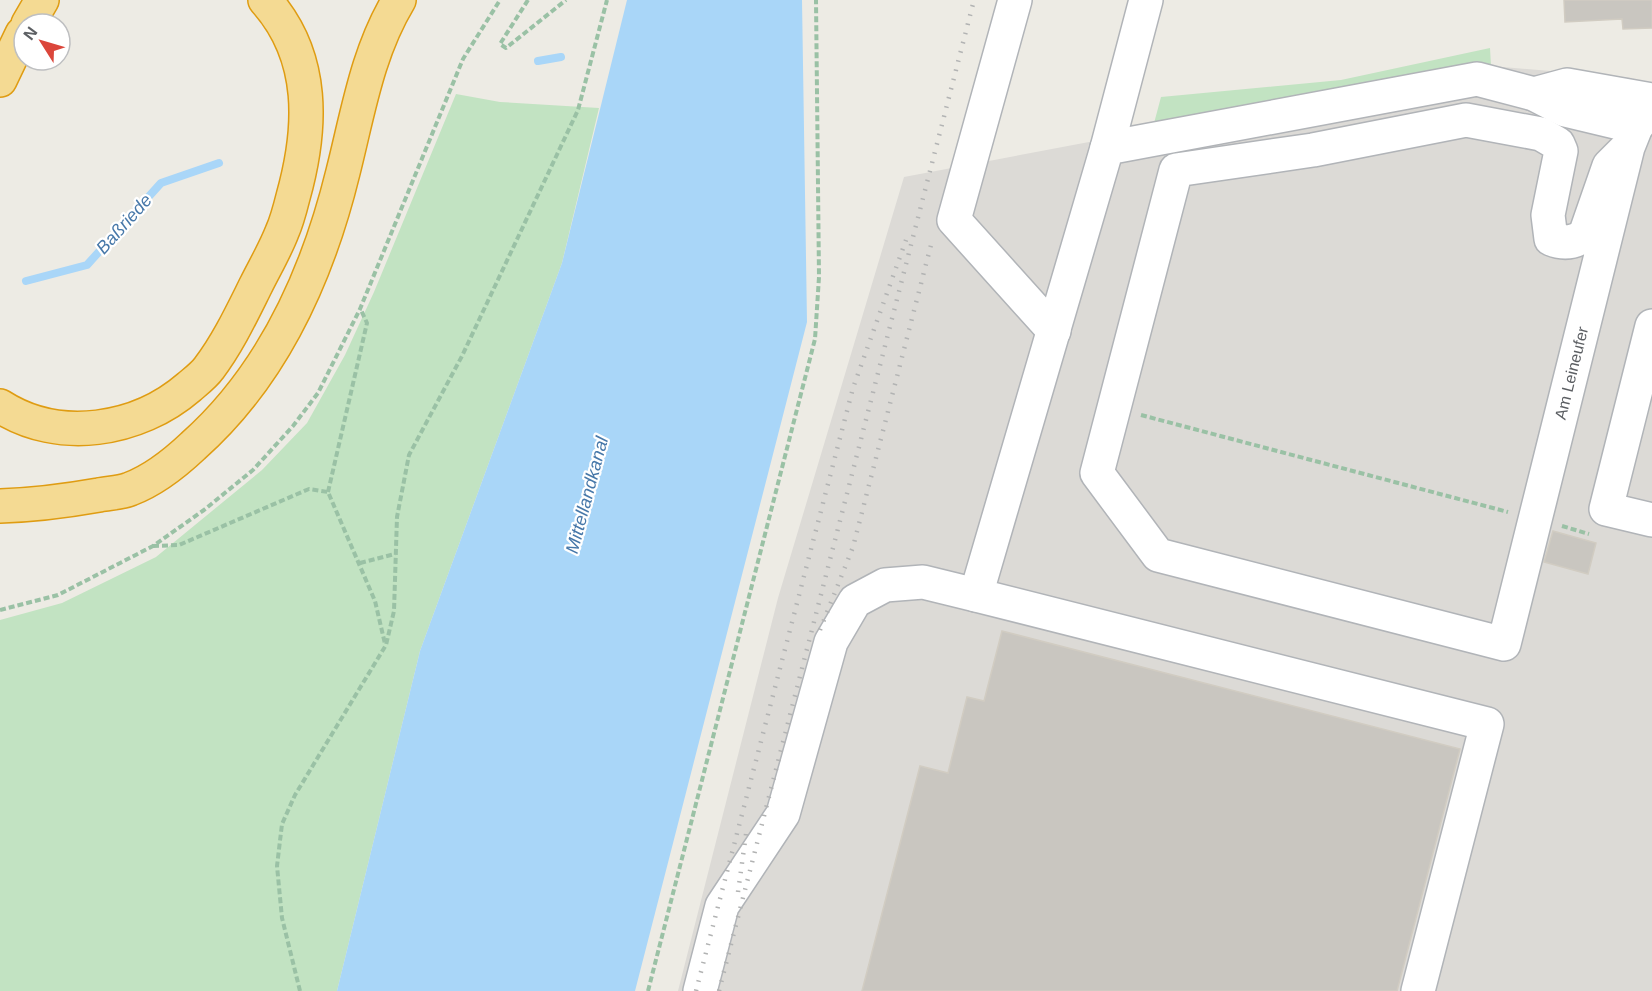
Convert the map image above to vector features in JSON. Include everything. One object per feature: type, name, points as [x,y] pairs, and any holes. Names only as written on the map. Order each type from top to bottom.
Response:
[{"type":"highway","points":[[0,406],[29,421],[69,428],[102,428],[137,420],[156,410],[174,400],[208,370],[231,334],[283,230],[304,157],[304,81],[295,48],[278,15],[266,0]]},
{"type":"highway","points":[[0,506],[49,505],[129,489],[170,467],[207,434],[251,385],[283,331],[323,243],[368,67],[390,15],[399,0]]},
{"type":"highway","points":[[0,69],[12,50]]},
{"type":"highway","points":[[0,80],[12,56]]},
{"type":"lane","points":[[1015,0],[954,220],[1054,331]]},
{"type":"lane","points":[[976,596],[1107,148],[1146,0]]},
{"type":"lane","points":[[1107,148],[1478,79],[1534,94],[1565,111],[1642,121],[1609,166],[1585,235],[1578,240],[1561,243],[1551,239],[1547,224],[1561,151],[1558,144],[1541,134],[1466,120],[1313,150],[1176,170],[1113,408]]},
{"type":"lane","name":"Am Leineufer","points":[[1113,408],[1097,473],[1158,555],[1504,644],[1534,519],[1642,121]]},
{"type":"lane","points":[[1652,326],[1606,509],[1652,520]]},
{"type":"lane","points":[[700,991],[722,906],[783,814],[831,642],[855,601],[885,585],[923,582],[1487,724],[1418,991]]},
{"type":"path","points":[[528,0],[500,44],[506,48],[566,0]]},
{"type":"path","points":[[300,991],[282,918],[277,866],[282,824],[295,795],[386,645],[394,611],[397,517],[409,455],[462,356],[578,110],[607,0]]},
{"type":"path","points":[[648,991],[815,339],[819,277],[816,0]]},
{"type":"path","points":[[360,309],[367,323],[328,492],[375,601],[386,645]]},
{"type":"path","points":[[1113,408],[1591,535]]},
{"type":"path","points":[[153,546],[179,544],[309,489],[328,492]]},
{"type":"path","points":[[360,562],[395,555]]},
{"type":"shaded area","points":[[1491,66],[1632,78],[1624,108],[1652,113],[1652,991],[678,991],[778,598],[904,177]]},
{"type":"green space","points":[[1490,48],[1491,66],[1153,127],[1161,97],[1341,80]]},
{"type":"green space","points":[[456,94],[500,102],[599,108],[562,263],[420,651],[337,991],[0,991],[0,620],[62,603],[156,557],[262,470],[307,423],[345,355],[374,292]]},
{"type":"water","name":"Mittellandkanal","points":[[627,0],[802,0],[807,322],[635,991],[337,991],[420,651],[562,263]]},
{"type":"building","points":[[1564,0],[1652,0],[1652,28],[1623,29],[1622,19],[1565,22]]},
{"type":"building","points":[[1553,531],[1596,543],[1588,574],[1544,562]]},
{"type":"building","points":[[1002,631],[1460,749],[1397,991],[862,991],[920,766],[948,773],[967,697],[984,701]]},
{"type":"waterway","name":"Baßriede","points":[[538,61],[561,57]]},
{"type":"waterway","name":"Baßriede","points":[[26,281],[87,265],[161,183],[219,163]]},
{"type":"railway","points":[[719,991],[974,0]]},
{"type":"railway","points":[[696,991],[853,388],[906,240]]},
{"type":"railway","points":[[820,630],[853,547],[932,241]]},
{"type":"railway","points":[[738,892],[747,827]]}]
